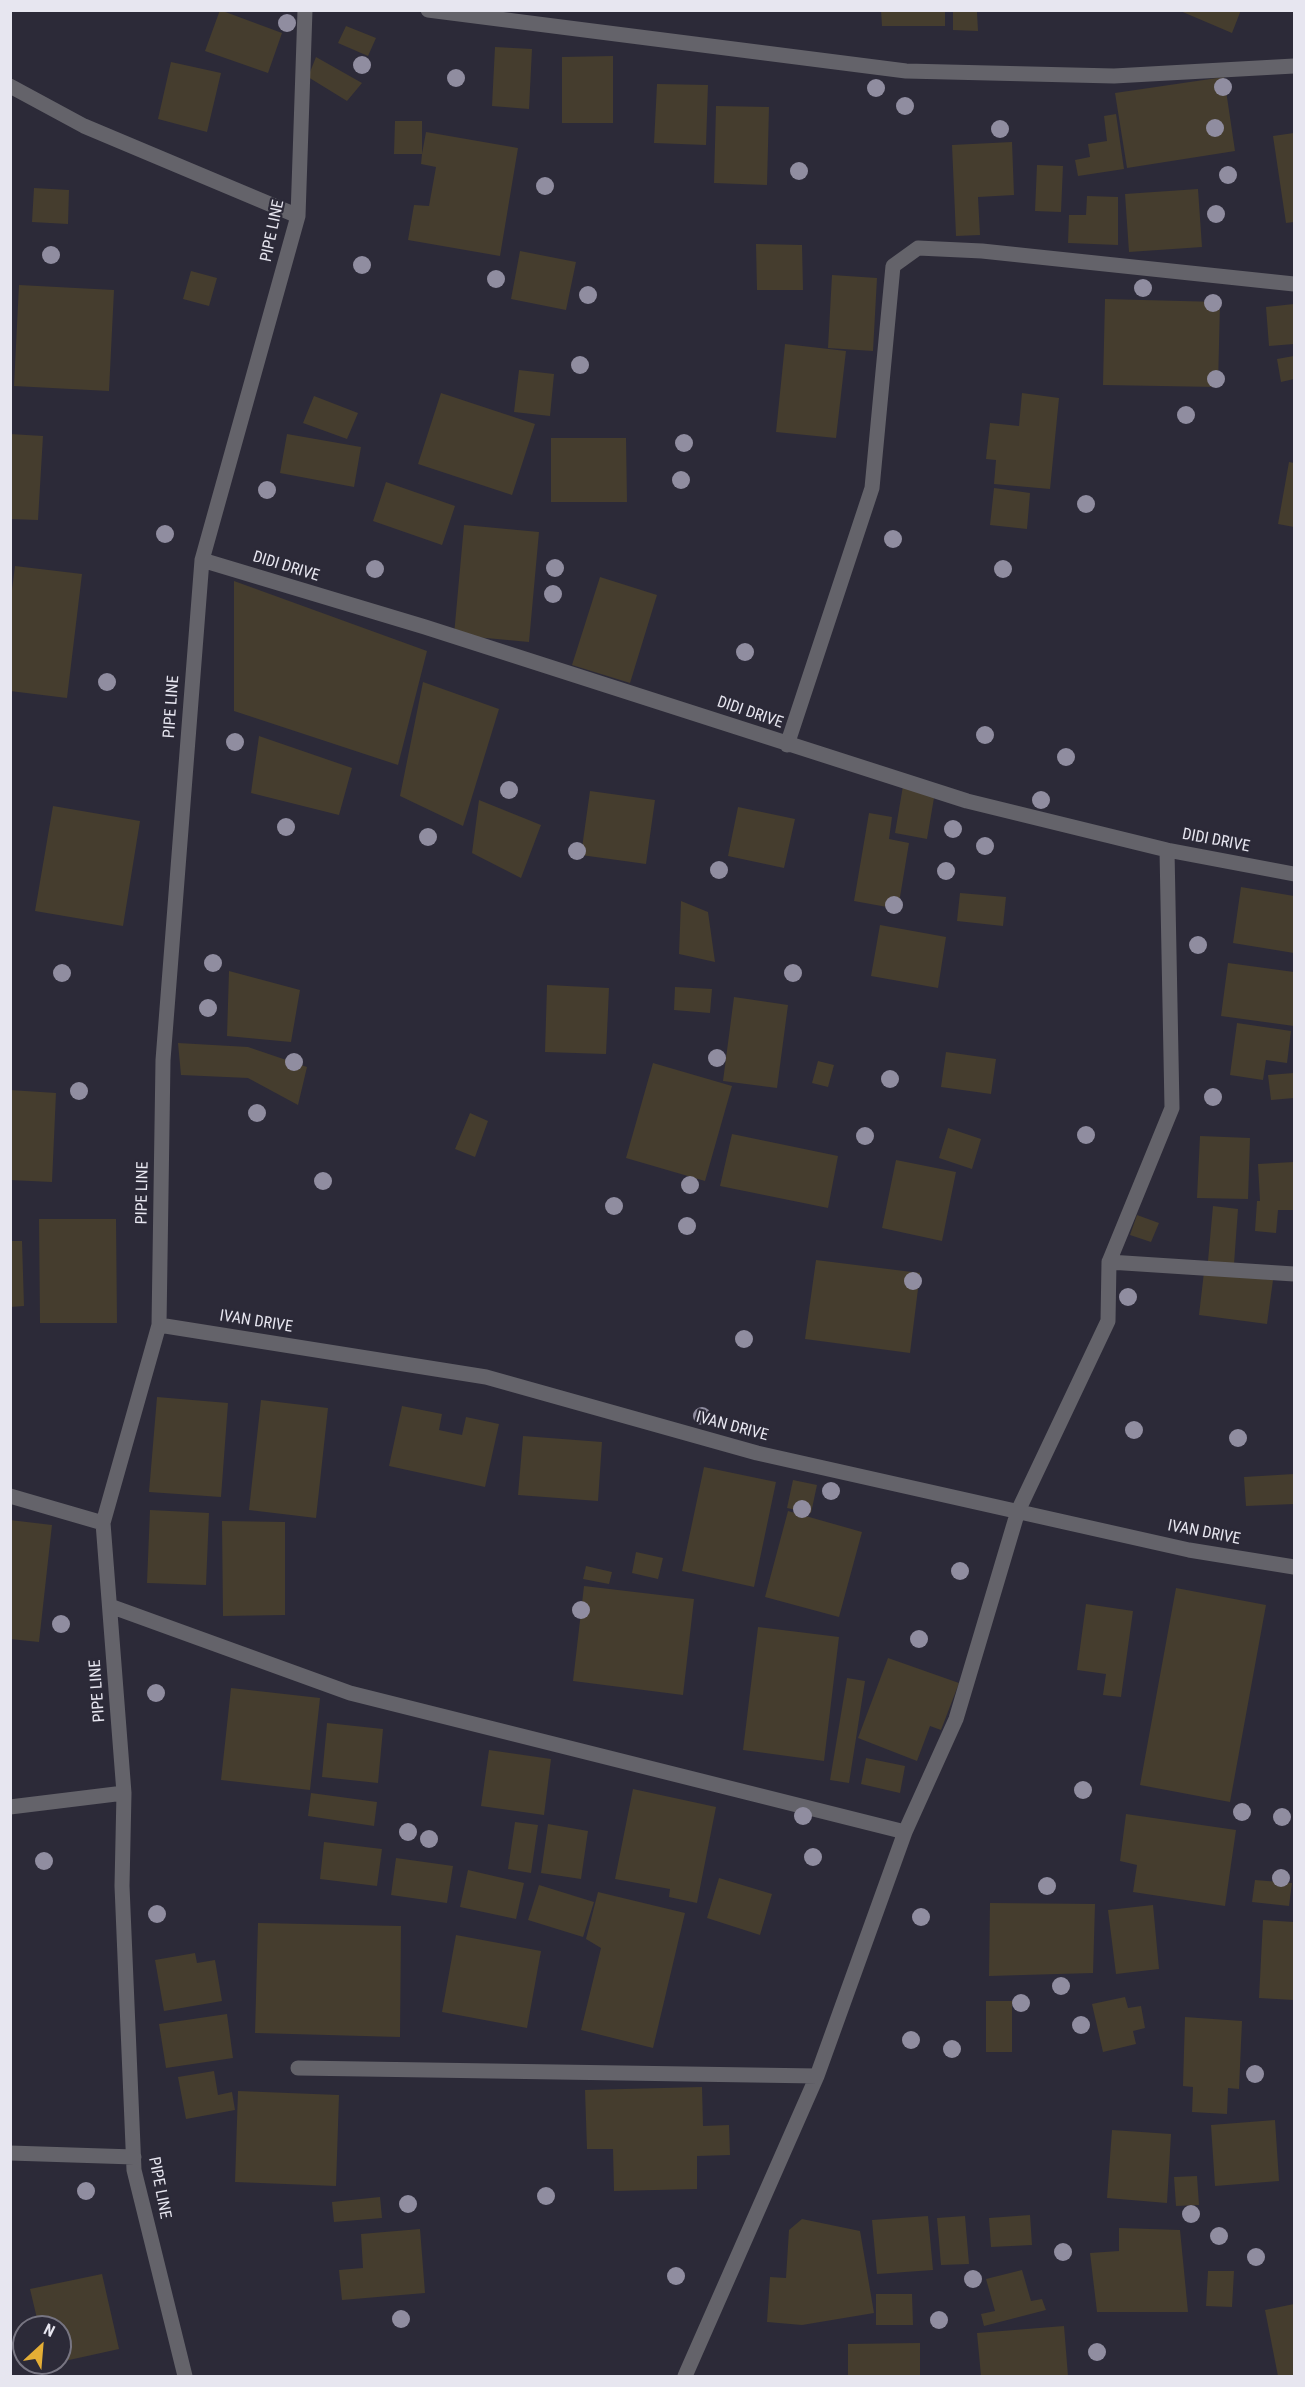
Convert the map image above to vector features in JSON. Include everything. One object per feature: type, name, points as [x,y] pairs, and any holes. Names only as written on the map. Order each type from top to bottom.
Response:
[{"type":"street","name":"PIPE LINE","points":[[185,2376],[134,2170],[122,1886],[124,1793],[103,1523],[159,1325],[163,1060],[202,560],[298,216],[305,10]]},
{"type":"street","points":[[428,10],[906,71],[1114,76],[1294,66]]},
{"type":"street","points":[[10,86],[84,126],[298,216]]},
{"type":"street","points":[[787,745],[872,488],[892,266],[918,248],[929,248],[982,251],[1294,284]]},
{"type":"street","name":"DIDI DRIVE","points":[[202,560],[425,627],[967,801],[1167,850],[1294,874]]},
{"type":"street","points":[[685,2376],[817,2076],[905,1832],[956,1719],[1018,1511],[1108,1321],[1109,1262],[1172,1108],[1167,850]]},
{"type":"street","points":[[1109,1262],[1294,1274]]},
{"type":"street","name":"IVAN DRIVE","points":[[159,1325],[486,1377],[757,1453],[1189,1550],[1294,1567]]},
{"type":"street","points":[[10,1496],[103,1523]]},
{"type":"street","points":[[110,1606],[350,1693],[905,1832]]},
{"type":"street","points":[[10,1807],[124,1793]]},
{"type":"street","points":[[298,2068],[817,2076]]},
{"type":"street","points":[[10,2153],[134,2157]]},
{"type":"building","points":[[220,10],[282,33],[268,73],[205,51]]},
{"type":"building","points":[[881,10],[945,10],[945,26],[882,26]]},
{"type":"building","points":[[1178,10],[1241,10],[1232,33]]},
{"type":"building","points":[[953,12],[977,12],[978,31],[953,30]]},
{"type":"building","points":[[346,26],[376,38],[368,56],[338,43]]},
{"type":"building","points":[[495,47],[532,49],[529,109],[492,106]]},
{"type":"building","points":[[613,56],[613,123],[562,123],[562,57]]},
{"type":"building","points":[[316,57],[362,83],[347,101],[308,77]]},
{"type":"building","points":[[171,62],[221,73],[207,132],[158,119]]},
{"type":"building","points":[[1224,77],[1235,151],[1127,168],[1115,93]]},
{"type":"building","points":[[657,84],[708,85],[706,145],[654,143]]},
{"type":"building","points":[[716,106],[769,107],[767,185],[714,183]]},
{"type":"building","points":[[1116,114],[1124,169],[1078,176],[1075,160],[1090,157],[1088,144],[1107,141],[1104,116]]},
{"type":"building","points":[[395,121],[422,121],[422,154],[394,154]]},
{"type":"building","points":[[426,132],[518,148],[500,256],[408,240],[414,205],[429,206],[436,167],[421,164]]},
{"type":"building","points":[[1294,133],[1294,222],[1286,223],[1273,136]]},
{"type":"building","points":[[1012,142],[1014,195],[978,197],[980,235],[956,236],[952,145]]},
{"type":"building","points":[[1037,165],[1063,166],[1061,212],[1035,211]]},
{"type":"building","points":[[34,188],[69,190],[68,224],[32,222]]},
{"type":"building","points":[[1198,189],[1202,247],[1129,252],[1125,194]]},
{"type":"building","points":[[1087,196],[1118,197],[1118,245],[1068,243],[1069,215],[1086,215]]},
{"type":"building","points":[[756,244],[802,245],[803,290],[757,290]]},
{"type":"building","points":[[520,251],[576,262],[566,310],[511,299]]},
{"type":"building","points":[[191,271],[217,278],[209,306],[183,299]]},
{"type":"building","points":[[832,275],[877,278],[873,351],[828,348]]},
{"type":"building","points":[[19,285],[114,290],[109,391],[14,386]]},
{"type":"building","points":[[1105,299],[1220,302],[1218,387],[1103,385]]},
{"type":"building","points":[[1294,304],[1294,344],[1269,346],[1266,307]]},
{"type":"building","points":[[785,344],[846,351],[836,438],[776,432]]},
{"type":"building","points":[[1294,356],[1294,379],[1281,382],[1277,359]]},
{"type":"building","points":[[519,370],[554,374],[550,416],[514,412]]},
{"type":"building","points":[[441,393],[535,424],[512,495],[418,464]]},
{"type":"building","points":[[1022,393],[1059,398],[1050,489],[994,484],[996,460],[986,459],[990,423],[1019,426]]},
{"type":"building","points":[[314,396],[358,413],[347,439],[303,423]]},
{"type":"building","points":[[10,434],[43,436],[38,520],[10,519]]},
{"type":"building","points":[[287,434],[361,447],[354,487],[280,473]]},
{"type":"building","points":[[551,438],[626,438],[627,502],[551,502]]},
{"type":"building","points":[[1289,462],[1294,463],[1294,527],[1278,524]]},
{"type":"building","points":[[386,482],[455,506],[442,545],[373,521]]},
{"type":"building","points":[[994,488],[1030,493],[1027,529],[990,525]]},
{"type":"building","points":[[464,525],[539,532],[529,642],[454,635]]},
{"type":"building","points":[[15,566],[82,574],[67,698],[10,691],[10,606]]},
{"type":"building","points":[[600,577],[657,595],[630,683],[572,665]]},
{"type":"building","points":[[234,581],[427,651],[398,765],[234,711]]},
{"type":"building","points":[[423,682],[499,709],[463,826],[400,796]]},
{"type":"building","points":[[259,736],[352,768],[339,815],[251,793]]},
{"type":"building","points":[[903,786],[935,792],[927,839],[895,833]]},
{"type":"building","points":[[590,791],[655,800],[646,864],[581,855]]},
{"type":"building","points":[[479,800],[541,825],[521,878],[472,853]]},
{"type":"building","points":[[53,806],[140,821],[123,926],[35,911]]},
{"type":"building","points":[[738,807],[795,819],[784,868],[728,856]]},
{"type":"building","points":[[869,813],[892,817],[889,839],[909,843],[898,909],[854,901]]},
{"type":"building","points":[[1241,887],[1294,896],[1294,953],[1233,943]]},
{"type":"building","points":[[960,893],[1006,897],[1003,926],[957,921]]},
{"type":"building","points":[[681,901],[708,912],[715,962],[679,954]]},
{"type":"building","points":[[880,925],[946,937],[938,988],[871,976]]},
{"type":"building","points":[[1228,963],[1294,972],[1294,1026],[1221,1016]]},
{"type":"building","points":[[229,971],[300,990],[291,1042],[227,1036]]},
{"type":"building","points":[[547,985],[609,988],[606,1054],[545,1052]]},
{"type":"building","points":[[675,987],[712,989],[710,1013],[674,1010]]},
{"type":"building","points":[[734,997],[788,1005],[777,1088],[723,1081]]},
{"type":"building","points":[[1237,1023],[1291,1031],[1287,1063],[1266,1060],[1263,1080],[1230,1075]]},
{"type":"building","points":[[178,1043],[248,1047],[307,1067],[298,1105],[248,1078],[181,1075]]},
{"type":"building","points":[[946,1052],[996,1059],[991,1094],[941,1087]]},
{"type":"building","points":[[818,1061],[834,1065],[828,1087],[812,1083]]},
{"type":"building","points":[[653,1063],[732,1086],[705,1181],[626,1158]]},
{"type":"building","points":[[1294,1073],[1294,1098],[1271,1100],[1268,1075]]},
{"type":"building","points":[[10,1090],[56,1093],[52,1182],[10,1180]]},
{"type":"building","points":[[470,1113],[488,1121],[475,1157],[455,1149]]},
{"type":"building","points":[[948,1128],[981,1139],[972,1169],[939,1158]]},
{"type":"building","points":[[732,1134],[838,1156],[828,1208],[720,1186]]},
{"type":"building","points":[[1200,1136],[1250,1138],[1248,1199],[1197,1198]]},
{"type":"building","points":[[896,1160],[956,1172],[942,1241],[882,1228]]},
{"type":"building","points":[[1294,1162],[1294,1210],[1278,1210],[1276,1233],[1255,1231],[1257,1201],[1260,1201],[1258,1164]]},
{"type":"building","points":[[1213,1206],[1238,1209],[1234,1264],[1208,1261]]},
{"type":"building","points":[[1137,1215],[1159,1223],[1151,1242],[1130,1235]]},
{"type":"building","points":[[39,1219],[116,1219],[117,1323],[40,1323]]},
{"type":"building","points":[[10,1241],[22,1241],[24,1306],[10,1307]]},
{"type":"building","points":[[816,1260],[920,1273],[910,1353],[805,1339]]},
{"type":"building","points":[[1204,1272],[1273,1280],[1267,1324],[1199,1315]]},
{"type":"building","points":[[157,1397],[228,1403],[221,1497],[149,1492]]},
{"type":"building","points":[[261,1400],[328,1408],[316,1518],[249,1510]]},
{"type":"building","points":[[402,1406],[442,1414],[439,1430],[462,1435],[466,1417],[499,1424],[485,1487],[389,1466]]},
{"type":"building","points":[[523,1436],[602,1442],[598,1501],[518,1495]]},
{"type":"building","points":[[704,1467],[776,1482],[754,1587],[682,1571]]},
{"type":"building","points":[[1294,1474],[1294,1504],[1246,1506],[1244,1477]]},
{"type":"building","points":[[793,1480],[817,1485],[811,1513],[787,1508]]},
{"type":"building","points":[[150,1510],[209,1513],[206,1585],[147,1583]]},
{"type":"building","points":[[788,1511],[862,1532],[839,1617],[765,1597]]},
{"type":"building","points":[[10,1520],[52,1525],[39,1642],[10,1639]]},
{"type":"building","points":[[222,1521],[285,1522],[285,1615],[223,1616]]},
{"type":"building","points":[[636,1552],[663,1558],[658,1579],[632,1573]]},
{"type":"building","points":[[586,1566],[612,1572],[609,1584],[583,1579]]},
{"type":"building","points":[[584,1586],[694,1599],[683,1695],[573,1681]]},
{"type":"building","points":[[1176,1588],[1266,1605],[1230,1802],[1140,1785]]},
{"type":"building","points":[[1086,1604],[1133,1611],[1121,1697],[1103,1695],[1106,1674],[1077,1670]]},
{"type":"building","points":[[758,1627],[839,1637],[824,1761],[743,1750]]},
{"type":"building","points":[[888,1658],[959,1683],[941,1730],[930,1726],[917,1761],[858,1738]]},
{"type":"building","points":[[847,1678],[865,1681],[849,1783],[830,1780]]},
{"type":"building","points":[[231,1688],[320,1698],[310,1790],[221,1780]]},
{"type":"building","points":[[327,1723],[383,1729],[378,1783],[322,1777]]},
{"type":"building","points":[[489,1750],[551,1759],[544,1815],[481,1806]]},
{"type":"building","points":[[866,1758],[905,1766],[900,1793],[861,1784]]},
{"type":"building","points":[[633,1789],[716,1807],[697,1903],[669,1897],[670,1889],[615,1879]]},
{"type":"building","points":[[311,1793],[377,1802],[374,1826],[308,1816]]},
{"type":"building","points":[[1126,1814],[1236,1830],[1225,1906],[1133,1892],[1137,1865],[1120,1861]]},
{"type":"building","points":[[515,1822],[538,1825],[531,1873],[508,1869]]},
{"type":"building","points":[[548,1824],[588,1831],[581,1879],[541,1873]]},
{"type":"building","points":[[324,1842],[382,1849],[377,1886],[320,1879]]},
{"type":"building","points":[[396,1858],[453,1866],[447,1903],[391,1895]]},
{"type":"building","points":[[468,1870],[524,1883],[516,1919],[460,1907]]},
{"type":"building","points":[[719,1878],[772,1894],[760,1935],[707,1918]]},
{"type":"building","points":[[1255,1880],[1292,1883],[1289,1906],[1252,1902]]},
{"type":"building","points":[[539,1885],[594,1902],[583,1937],[528,1920]]},
{"type":"building","points":[[598,1892],[685,1913],[653,2048],[581,2030],[601,1948],[586,1939]]},
{"type":"building","points":[[990,1903],[1095,1904],[1093,1973],[989,1976]]},
{"type":"building","points":[[1153,1905],[1159,1969],[1116,1974],[1108,1910]]},
{"type":"building","points":[[1263,1920],[1294,1922],[1294,2000],[1259,1998]]},
{"type":"building","points":[[258,1923],[401,1926],[400,2037],[255,2033]]},
{"type":"building","points":[[456,1935],[541,1951],[527,2028],[442,2012]]},
{"type":"building","points":[[195,1953],[197,1963],[215,1960],[222,2001],[164,2011],[155,1960]]},
{"type":"building","points":[[1125,1997],[1128,2008],[1141,2006],[1145,2028],[1133,2031],[1136,2044],[1103,2052],[1092,2004]]},
{"type":"building","points":[[986,2001],[1012,2001],[1012,2052],[986,2052]]},
{"type":"building","points":[[227,2014],[233,2058],[166,2068],[159,2024]]},
{"type":"building","points":[[1185,2017],[1242,2021],[1239,2089],[1228,2088],[1227,2114],[1192,2112],[1193,2087],[1183,2086]]},
{"type":"building","points":[[214,2071],[218,2095],[232,2092],[235,2110],[186,2119],[178,2077]]},
{"type":"building","points":[[702,2087],[703,2126],[729,2125],[730,2155],[697,2156],[697,2189],[614,2191],[613,2149],[587,2149],[585,2090]]},
{"type":"building","points":[[238,2091],[339,2095],[336,2186],[235,2182]]},
{"type":"building","points":[[1275,2120],[1279,2181],[1215,2186],[1211,2125]]},
{"type":"building","points":[[1112,2130],[1171,2134],[1167,2203],[1107,2198]]},
{"type":"building","points":[[1197,2176],[1199,2205],[1176,2206],[1174,2177]]},
{"type":"building","points":[[380,2197],[382,2218],[334,2222],[332,2202]]},
{"type":"building","points":[[1030,2215],[1032,2245],[991,2247],[989,2218]]},
{"type":"building","points":[[928,2216],[933,2270],[877,2274],[872,2220]]},
{"type":"building","points":[[965,2216],[969,2264],[941,2265],[937,2218]]},
{"type":"building","points":[[802,2219],[860,2231],[874,2313],[802,2325],[767,2322],[770,2277],[786,2278],[789,2230]]},
{"type":"building","points":[[1119,2228],[1180,2230],[1188,2312],[1097,2312],[1090,2253],[1119,2251]]},
{"type":"building","points":[[420,2229],[425,2293],[342,2300],[339,2270],[363,2268],[361,2234]]},
{"type":"building","points":[[1022,2270],[1031,2301],[1042,2299],[1046,2310],[984,2326],[981,2314],[995,2311],[986,2279]]},
{"type":"building","points":[[1208,2271],[1234,2271],[1232,2307],[1206,2306]]},
{"type":"building","points":[[102,2274],[119,2349],[72,2359],[72,2315],[36,2315],[30,2289]]},
{"type":"building","points":[[876,2294],[912,2294],[913,2325],[876,2325]]},
{"type":"building","points":[[1294,2304],[1294,2376],[1278,2376],[1265,2310]]},
{"type":"building","points":[[1064,2326],[1068,2376],[981,2376],[977,2333]]},
{"type":"building","points":[[920,2343],[920,2376],[848,2376],[848,2344]]}]
